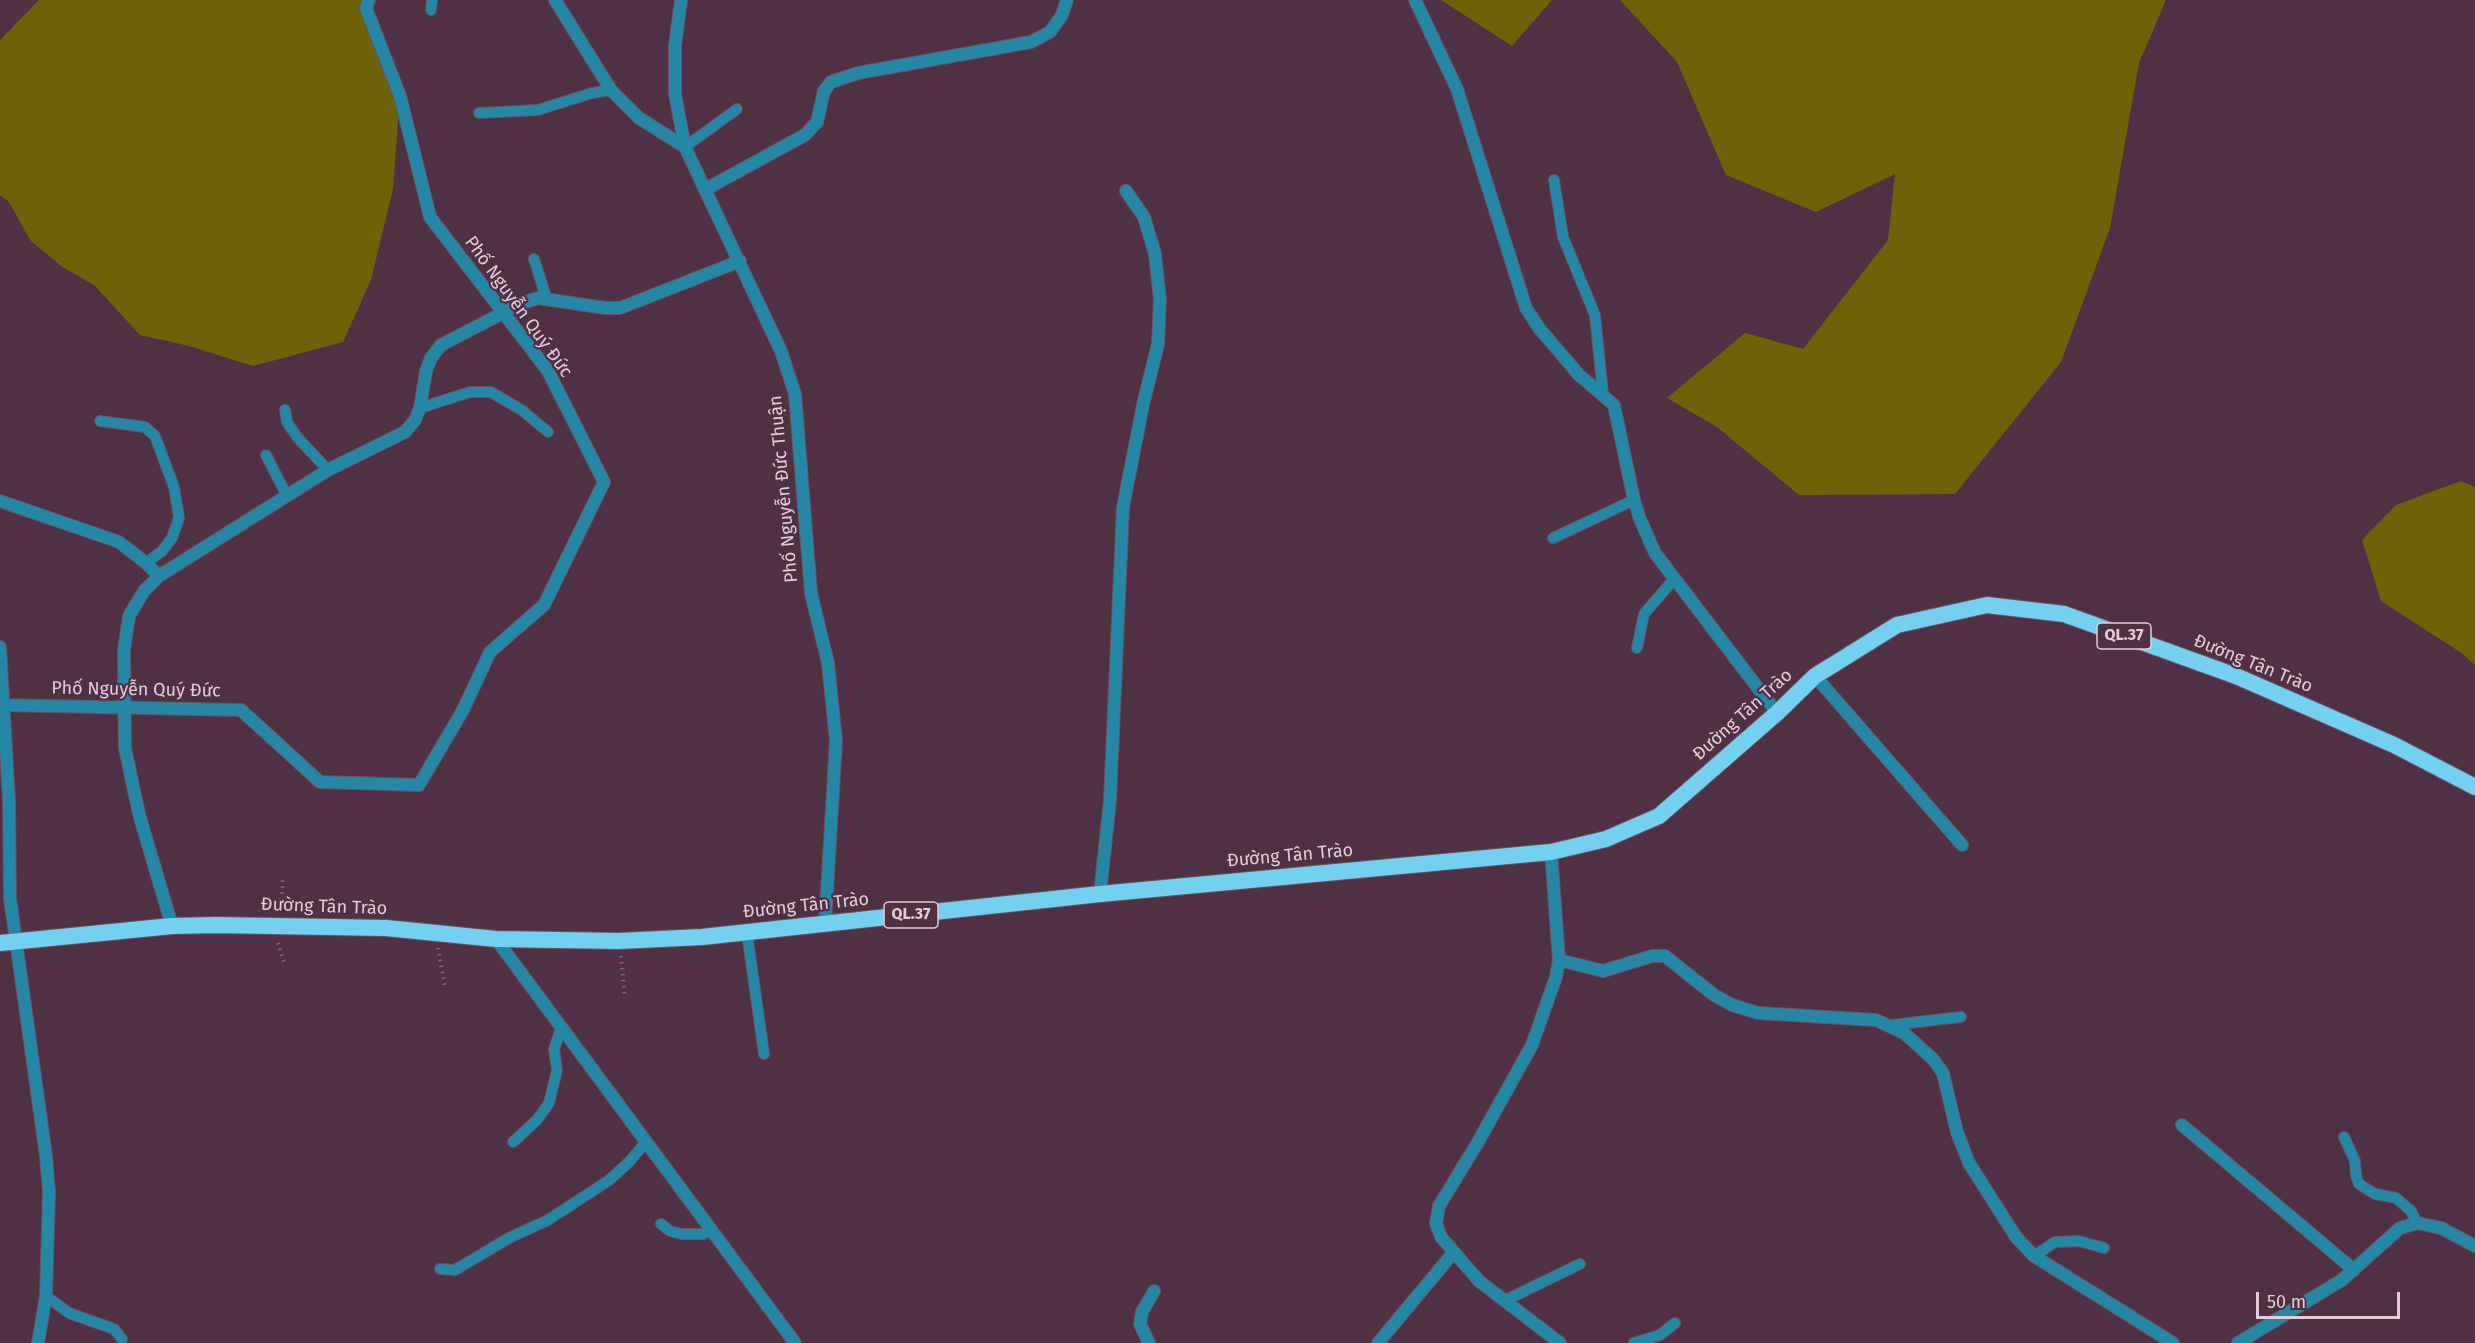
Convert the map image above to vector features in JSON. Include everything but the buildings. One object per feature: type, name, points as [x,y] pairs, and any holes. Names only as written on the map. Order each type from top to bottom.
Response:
[{"type":"highway","name":"Đường Tân Trào","points":[[8,942],[172,926],[272,925],[386,928],[495,939],[619,941],[747,933],[1100,894],[1551,852],[1606,839],[1659,816],[1777,713],[1815,676],[1898,625],[1987,605],[2064,614],[2236,676],[2394,745],[2475,787]]},
{"type":"street","name":"Phố Nguyễn Quý Đức","points":[[2,705],[241,710],[320,782],[419,785],[463,710],[490,652],[544,605],[604,482],[548,371],[430,217],[400,96],[366,8],[369,0]]},
{"type":"street","points":[[555,0],[600,76],[611,90],[639,118],[685,147]]},
{"type":"street","name":"Phố Nguyễn Đức Thuận","points":[[681,0],[675,46],[675,94],[685,147],[781,351],[795,394],[811,593],[828,663],[836,741],[825,924]]},
{"type":"street","points":[[706,189],[806,135],[817,122],[824,91],[831,82],[858,73],[1031,42],[1050,32],[1062,15],[1068,0]]},
{"type":"street","points":[[1415,0],[1457,89],[1526,308],[1539,328],[1579,375],[1604,394],[1614,405],[1634,500],[1655,553],[1777,713]]},
{"type":"street","points":[[1100,894],[1110,800],[1123,507],[1143,405],[1158,344],[1160,300],[1155,254],[1147,226],[1144,217],[1126,191]]},
{"type":"street","points":[[172,926],[130,779],[125,748],[124,650],[129,616],[144,591],[159,576],[327,470],[405,432],[415,420],[420,408],[426,371],[431,358],[441,345],[522,303],[546,297],[605,308],[620,308],[740,261]]},
{"type":"street","points":[[0,501],[119,542],[159,576]]},
{"type":"street","points":[[0,647],[10,898],[8,942],[46,1156],[49,1192],[46,1296],[38,1343]]},
{"type":"street","points":[[1815,676],[1962,844]]},
{"type":"street","points":[[1551,852],[1559,960],[1550,995],[1532,1045],[1478,1142],[1438,1206],[1436,1223],[1441,1237],[1479,1281],[1560,1343]]},
{"type":"street","points":[[495,939],[795,1343]]},
{"type":"street","points":[[1559,960],[1603,971],[1652,956],[1665,956],[1714,995],[1731,1005],[1758,1013],[1876,1020],[1904,1033],[1933,1059],[1942,1073],[1957,1132],[1969,1163],[2016,1237],[2034,1257],[2173,1343]]},
{"type":"street","points":[[2182,1125],[2354,1269]]},
{"type":"street","points":[[2238,1343],[2342,1280],[2400,1228],[2417,1223],[2440,1228],[2475,1246]]},
{"type":"street","points":[[1378,1343],[1454,1252]]},
{"type":"street","points":[[1149,1343],[1140,1324],[1142,1312],[1154,1291]]},
{"type":"lane","points":[[478,113],[538,110],[592,93],[611,90]]},
{"type":"lane","points":[[685,147],[737,109]]},
{"type":"lane","points":[[1554,180],[1563,237],[1595,315],[1604,394]]},
{"type":"lane","points":[[534,259],[546,297]]},
{"type":"lane","points":[[420,408],[470,392],[491,392],[523,411],[548,432]]},
{"type":"lane","points":[[285,410],[287,422],[327,470]]},
{"type":"lane","points":[[100,421],[145,427],[155,436],[174,487],[179,518],[172,538],[162,551],[146,563]]},
{"type":"lane","points":[[266,455],[286,496]]},
{"type":"lane","points":[[1553,538],[1634,500]]},
{"type":"lane","points":[[1637,648],[1644,614],[1674,579]]},
{"type":"lane","points":[[747,933],[764,1054]]},
{"type":"lane","points":[[1891,1025],[1961,1017]]},
{"type":"lane","points":[[513,1142],[537,1120],[549,1103],[557,1070],[554,1049],[561,1029]]},
{"type":"lane","points":[[2344,1137],[2355,1161],[2355,1176],[2359,1184],[2374,1194],[2396,1198],[2411,1210],[2417,1223]]},
{"type":"lane","points":[[440,1269],[455,1270],[509,1238],[548,1220],[608,1180],[629,1162],[645,1143]]},
{"type":"lane","points":[[661,1224],[670,1231],[681,1234],[703,1234],[710,1230]]},
{"type":"lane","points":[[2034,1257],[2055,1242],[2079,1241],[2104,1248]]},
{"type":"lane","points":[[1504,1301],[1580,1264]]},
{"type":"lane","points":[[46,1296],[69,1313],[114,1329],[122,1339]]},
{"type":"lane","points":[[1634,1343],[1659,1335],[1675,1323]]},
{"type":"path","points":[[272,925],[282,896],[283,876]]},
{"type":"path","points":[[435,933],[446,987]]},
{"type":"path","points":[[619,941],[625,998]]},
{"type":"shaded area","points":[[39,0],[364,0],[400,96],[393,189],[371,280],[343,342],[253,366],[189,346],[140,335],[94,285],[61,266],[30,240],[9,202],[0,195],[0,40]]},
{"type":"shaded area","points":[[1441,0],[1552,0],[1512,46]]},
{"type":"shaded area","points":[[1620,0],[2166,0],[2139,63],[2110,228],[2061,362],[1955,494],[1799,495],[1717,427],[1667,398],[1745,333],[1803,349],[1888,240],[1895,174],[1816,212],[1726,175],[1677,62]]},
{"type":"shaded area","points":[[2461,481],[2475,487],[2475,665],[2460,652],[2381,601],[2362,540],[2396,505]]}]
